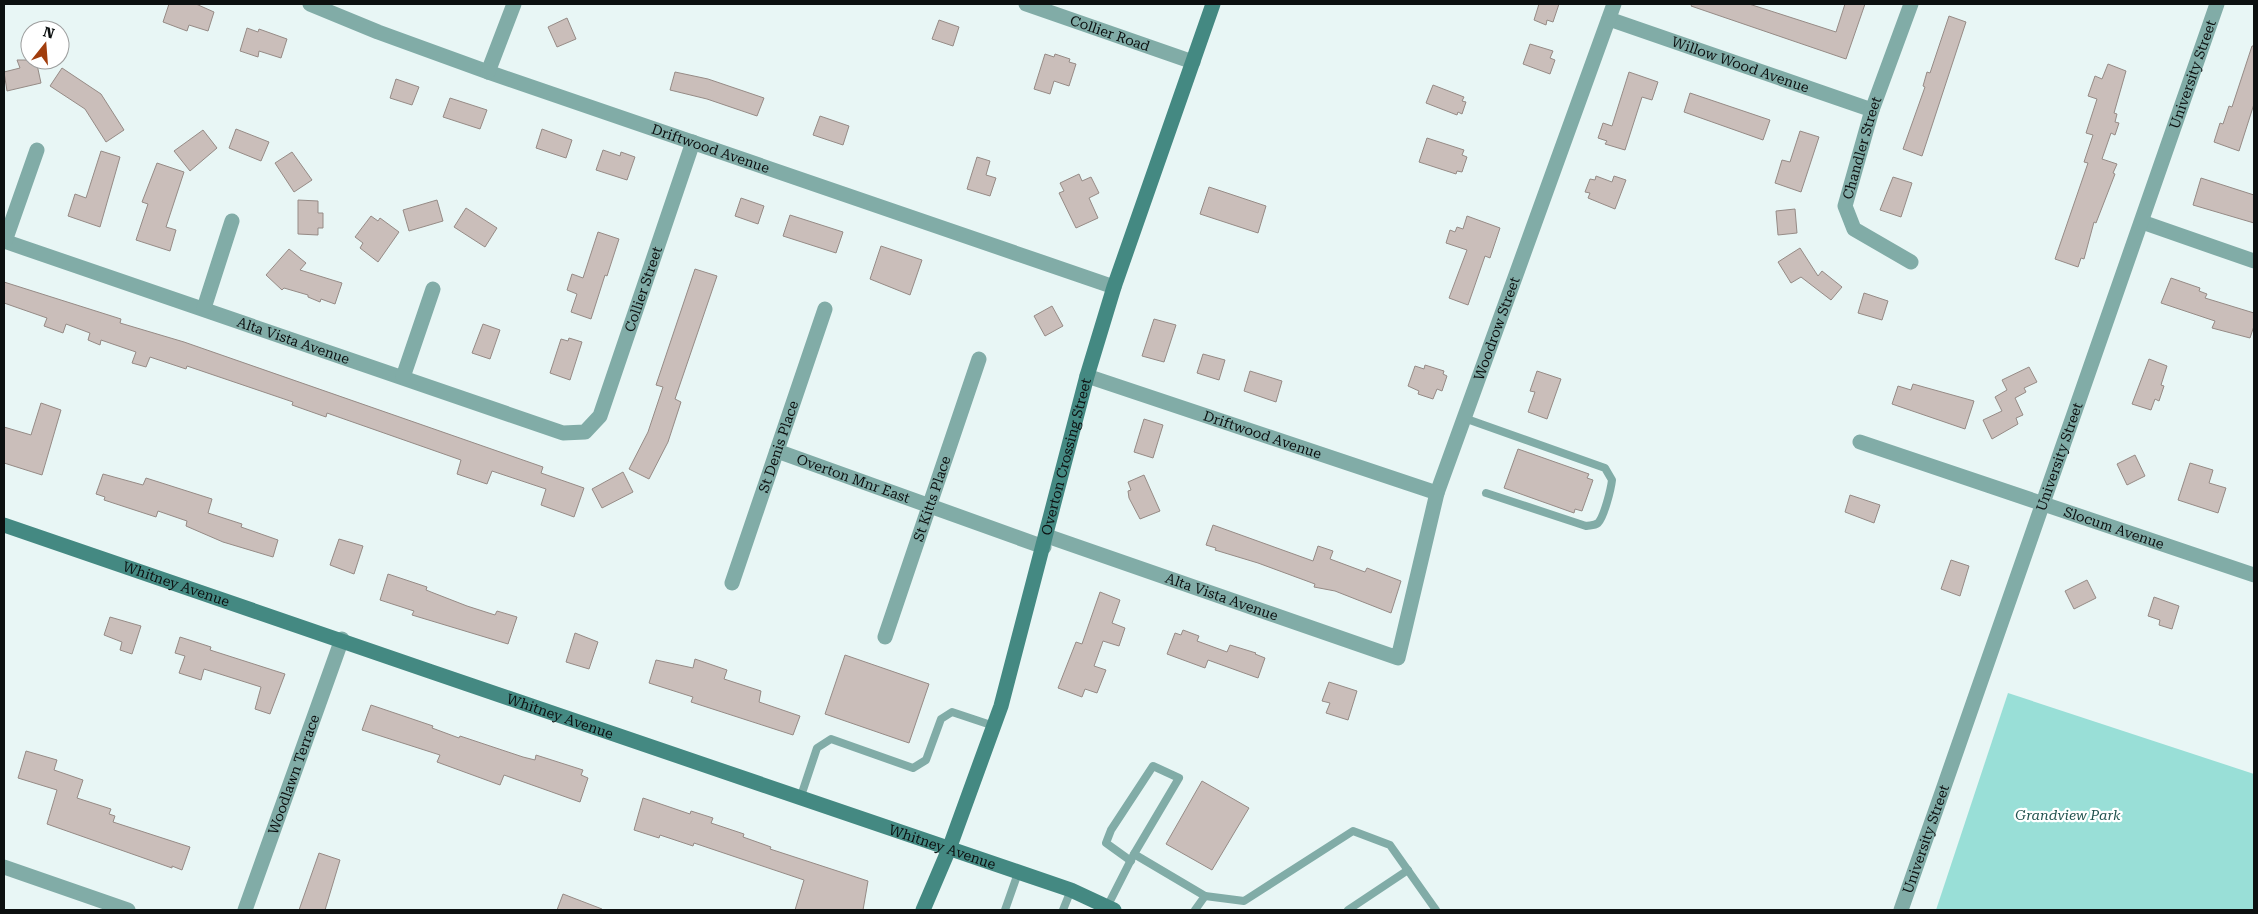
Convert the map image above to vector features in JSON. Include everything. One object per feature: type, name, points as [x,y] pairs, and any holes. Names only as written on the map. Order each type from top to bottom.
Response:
[{"type":"main road","name":"Overton Crossing Street","points":[[923,910],[949,848],[994,726],[1045,542],[1088,376],[1114,287],[1214,4]]},
{"type":"main road","name":"Whitney Avenue","points":[[4,525],[1071,890],[1111,909]]},
{"type":"street","name":"Driftwood Avenue","points":[[310,4],[378,32],[488,72],[1114,287]]},
{"type":"street","points":[[488,72],[514,4]]},
{"type":"street","name":"Collier Road","points":[[1026,4],[1193,62]]},
{"type":"street","name":"Woodrow Street","points":[[1398,658],[1437,493],[1614,4]]},
{"type":"street","name":"Chandler Street","points":[[1911,262],[1854,229],[1845,206],[1872,110],[1912,4]]},
{"type":"street","name":"University Street","points":[[1901,910],[2045,504],[2218,4]]},
{"type":"street","name":"Willow Wood Avenue","points":[[1609,19],[1872,110]]},
{"type":"street","name":"Collier Street","points":[[585,432],[600,416],[693,142]]},
{"type":"street","points":[[4,241],[37,150]]},
{"type":"street","points":[[204,308],[232,220]]},
{"type":"street","points":[[2142,222],[2254,261]]},
{"type":"street","name":"Alta Vista Avenue","points":[[4,241],[204,308],[563,433],[585,432]]},
{"type":"street","points":[[403,377],[433,289]]},
{"type":"street","name":"St Denis Place","points":[[732,583],[825,309]]},
{"type":"street","name":"St Kitts Place","points":[[885,637],[979,359]]},
{"type":"street","name":"Driftwood Avenue","points":[[1088,376],[1437,493]]},
{"type":"street","name":"Slocum Avenue","points":[[1860,442],[2254,575]]},
{"type":"street","name":"Overton Mnr East","points":[[777,451],[929,506],[1045,542]]},
{"type":"street","name":"Alta Vista Avenue","points":[[1045,542],[1398,658]]},
{"type":"street","name":"Woodlawn Terrace","points":[[245,910],[342,640]]},
{"type":"street","points":[[4,867],[128,910]]},
{"type":"lane","points":[[1464,418],[1605,468],[1612,480],[1599,522],[1586,526],[1486,492]]},
{"type":"lane","points":[[800,798],[817,748],[831,739],[913,768],[926,760],[941,719],[952,712],[994,726]]},
{"type":"lane","points":[[1111,909],[1132,858],[1179,778],[1153,766],[1111,830],[1106,843],[1132,858],[1204,896],[1244,901],[1353,831],[1390,845],[1436,910]]},
{"type":"lane","points":[[1348,910],[1408,870]]},
{"type":"lane","points":[[1005,910],[1018,873]]},
{"type":"lane","points":[[1063,910],[1071,890]]},
{"type":"lane","points":[[1195,910],[1204,896]]},
{"type":"green space","name":"Grandview Park","points":[[2008,693],[2254,774],[2254,910],[1936,910]]},
{"type":"building","points":[[169,4],[196,4],[214,12],[208,31],[189,25],[187,31],[163,22]]},
{"type":"building","points":[[1539,4],[1559,4],[1553,22],[1547,20],[1546,25],[1534,20]]},
{"type":"building","points":[[1692,4],[1749,4],[1836,32],[1845,4],[1865,4],[1846,59],[1691,6]]},
{"type":"building","points":[[1949,16],[1966,22],[1922,156],[1903,149],[1925,87],[1923,86],[1927,72],[1930,73]]},
{"type":"building","points":[[567,18],[576,39],[557,47],[548,27]]},
{"type":"building","points":[[939,20],[959,27],[953,46],[932,39]]},
{"type":"building","points":[[247,28],[258,32],[259,29],[287,39],[281,58],[259,51],[258,57],[240,51]]},
{"type":"building","points":[[1530,44],[1553,51],[1550,58],[1555,60],[1550,74],[1523,64]]},
{"type":"building","points":[[2252,46],[2254,46],[2254,104],[2239,151],[2214,142],[2220,123],[2223,124],[2229,106],[2232,107]]},
{"type":"building","points":[[1045,54],[1054,57],[1055,54],[1070,59],[1069,62],[1076,64],[1069,86],[1054,81],[1050,94],[1034,89]]},
{"type":"building","points":[[2108,64],[2126,71],[2114,113],[2117,114],[2115,122],[2119,123],[2115,135],[2111,133],[2102,159],[2117,164],[2096,223],[2094,222],[2084,259],[2081,258],[2078,267],[2055,259],[2088,163],[2084,162],[2093,135],[2086,133],[2097,99],[2088,96],[2095,76],[2102,79]]},
{"type":"building","points":[[20,68],[20,70],[38,70],[41,83],[7,91],[4,72]]},
{"type":"building","points":[[61,70],[65,70],[101,94],[124,130],[106,142],[85,109],[50,86]]},
{"type":"building","points":[[675,72],[708,79],[764,98],[757,116],[707,99],[670,90]]},
{"type":"building","points":[[1629,72],[1658,82],[1652,100],[1642,97],[1625,150],[1605,144],[1607,141],[1598,138],[1603,123],[1612,126]]},
{"type":"building","points":[[396,79],[419,87],[412,105],[390,98]]},
{"type":"building","points":[[1433,85],[1464,97],[1462,101],[1466,102],[1462,114],[1458,112],[1457,115],[1426,103]]},
{"type":"building","points":[[1690,93],[1770,120],[1763,140],[1684,112]]},
{"type":"building","points":[[450,98],[487,110],[480,129],[443,117]]},
{"type":"building","points":[[820,116],[849,126],[843,145],[813,135]]},
{"type":"building","points":[[236,129],[269,142],[261,161],[229,148]]},
{"type":"building","points":[[542,129],[572,140],[566,158],[536,148]]},
{"type":"building","points":[[203,130],[217,148],[190,171],[174,151]]},
{"type":"building","points":[[1800,131],[1819,137],[1801,192],[1775,183],[1782,160],[1790,162]]},
{"type":"building","points":[[1427,138],[1464,150],[1462,155],[1467,157],[1462,172],[1457,171],[1456,174],[1419,162]]},
{"type":"building","points":[[603,150],[620,156],[621,152],[635,157],[627,180],[596,170]]},
{"type":"building","points":[[101,151],[120,157],[100,227],[68,216],[75,194],[86,198]]},
{"type":"building","points":[[292,152],[312,180],[294,192],[275,163]]},
{"type":"building","points":[[977,157],[990,161],[986,175],[996,178],[990,196],[967,189]]},
{"type":"building","points":[[157,163],[184,172],[166,227],[176,230],[170,251],[136,240],[148,204],[142,202]]},
{"type":"building","points":[[1079,174],[1082,181],[1091,177],[1099,193],[1089,198],[1098,218],[1076,228],[1059,193],[1064,191],[1060,183]]},
{"type":"building","points":[[1596,176],[1612,182],[1614,176],[1626,180],[1615,209],[1588,198],[1590,193],[1585,192],[1590,179],[1595,180]]},
{"type":"building","points":[[1893,177],[1912,183],[1901,217],[1880,210]]},
{"type":"building","points":[[2201,178],[2254,195],[2254,223],[2193,205]]},
{"type":"building","points":[[1209,187],[1266,206],[1258,233],[1200,214]]},
{"type":"building","points":[[741,198],[764,206],[758,224],[735,216]]},
{"type":"building","points":[[298,200],[318,201],[318,213],[323,213],[323,228],[318,228],[318,235],[298,234]]},
{"type":"building","points":[[437,200],[443,221],[409,231],[403,210]]},
{"type":"building","points":[[466,208],[497,228],[485,247],[454,227]]},
{"type":"building","points":[[1795,209],[1797,233],[1778,235],[1776,211]]},
{"type":"building","points":[[790,215],[843,232],[836,253],[783,236]]},
{"type":"building","points":[[371,216],[378,221],[380,218],[399,232],[378,262],[360,248],[363,243],[355,237]]},
{"type":"building","points":[[1467,216],[1500,228],[1490,258],[1485,256],[1468,305],[1449,298],[1467,250],[1446,243],[1450,230],[1455,232],[1457,227],[1463,229]]},
{"type":"building","points":[[598,232],[619,239],[591,319],[571,312],[577,294],[567,290],[572,274],[583,278]]},
{"type":"building","points":[[881,246],[922,260],[910,295],[870,279]]},
{"type":"building","points":[[1800,248],[1818,276],[1822,271],[1842,287],[1831,300],[1801,277],[1791,283],[1778,262]]},
{"type":"building","points":[[289,249],[306,263],[300,270],[342,283],[335,304],[321,299],[320,302],[308,297],[308,295],[284,288],[282,290],[266,275]]},
{"type":"building","points":[[695,269],[717,276],[675,399],[681,402],[668,442],[649,479],[629,469],[648,432],[663,387],[656,385]]},
{"type":"building","points":[[2171,278],[2200,288],[2199,291],[2207,294],[2205,298],[2254,313],[2254,326],[2250,338],[2212,328],[2215,321],[2161,303]]},
{"type":"building","points":[[4,282],[121,319],[120,323],[184,342],[543,467],[541,473],[584,488],[574,517],[541,505],[546,489],[492,471],[487,484],[457,474],[461,460],[327,413],[326,417],[292,405],[293,402],[187,366],[186,369],[150,357],[146,367],[132,363],[136,352],[101,340],[100,345],[88,340],[90,333],[66,324],[63,333],[44,326],[47,318],[4,303]]},
{"type":"building","points":[[1864,293],[1888,301],[1882,320],[1858,313]]},
{"type":"building","points":[[1052,306],[1063,326],[1045,336],[1034,316]]},
{"type":"building","points":[[1154,319],[1176,325],[1164,362],[1142,356]]},
{"type":"building","points":[[483,324],[500,330],[490,359],[472,353]]},
{"type":"building","points":[[569,338],[582,342],[570,380],[550,373],[561,339],[568,341]]},
{"type":"building","points":[[1203,354],[1225,360],[1219,380],[1197,373]]},
{"type":"building","points":[[2149,359],[2167,366],[2161,385],[2164,386],[2159,401],[2155,399],[2151,410],[2132,404]]},
{"type":"building","points":[[1425,365],[1444,371],[1443,374],[1447,376],[1442,391],[1437,389],[1433,399],[1418,394],[1419,391],[1408,386],[1415,366],[1424,369]]},
{"type":"building","points":[[2029,367],[2037,382],[2024,388],[2026,392],[2015,398],[2023,415],[2016,418],[2018,424],[1992,439],[1983,420],[2002,411],[1995,397],[2007,390],[2002,380]]},
{"type":"building","points":[[1250,371],[1282,381],[1276,402],[1244,391]]},
{"type":"building","points":[[1537,371],[1561,379],[1547,419],[1528,412],[1535,392],[1530,391]]},
{"type":"building","points":[[1913,384],[1974,401],[1965,429],[1892,404],[1898,386],[1911,390]]},
{"type":"building","points":[[41,403],[61,410],[42,475],[4,463],[4,427],[31,435]]},
{"type":"building","points":[[1144,419],[1163,425],[1153,458],[1134,452]]},
{"type":"building","points":[[1518,449],[1589,474],[1587,478],[1593,480],[1582,511],[1575,509],[1574,513],[1504,488]]},
{"type":"building","points":[[2135,455],[2145,476],[2127,485],[2117,464]]},
{"type":"building","points":[[2190,463],[2213,470],[2209,483],[2226,488],[2218,513],[2178,500]]},
{"type":"building","points":[[623,472],[633,492],[602,508],[592,489]]},
{"type":"building","points":[[103,474],[143,485],[146,478],[212,499],[208,513],[242,524],[241,527],[278,540],[273,557],[223,542],[186,526],[187,521],[158,511],[156,517],[104,500],[105,497],[96,494]]},
{"type":"building","points":[[1144,475],[1160,511],[1140,519],[1129,498],[1128,491],[1131,490],[1128,482]]},
{"type":"building","points":[[1850,495],[1880,505],[1874,523],[1845,512]]},
{"type":"building","points":[[1213,525],[1313,561],[1318,546],[1333,551],[1330,559],[1365,572],[1367,568],[1401,581],[1391,613],[1335,591],[1314,587],[1315,584],[1258,563],[1215,550],[1216,548],[1206,545]]},
{"type":"building","points":[[339,539],[363,546],[354,574],[330,565]]},
{"type":"building","points":[[1951,560],[1969,566],[1960,596],[1941,589]]},
{"type":"building","points":[[388,574],[427,587],[426,590],[467,606],[495,615],[497,611],[517,617],[508,644],[412,615],[414,611],[380,600]]},
{"type":"building","points":[[2087,580],[2096,598],[2074,609],[2065,591]]},
{"type":"building","points":[[1100,592],[1120,600],[1112,623],[1125,628],[1119,646],[1103,641],[1094,666],[1106,670],[1097,693],[1085,689],[1082,697],[1058,688],[1076,642],[1082,644]]},
{"type":"building","points":[[2154,597],[2179,606],[2172,629],[2159,625],[2160,620],[2148,616]]},
{"type":"building","points":[[110,617],[141,626],[132,654],[120,650],[122,642],[104,635]]},
{"type":"building","points":[[1183,630],[1199,636],[1197,641],[1227,652],[1230,645],[1256,653],[1265,658],[1258,678],[1208,660],[1205,668],[1167,654],[1175,633],[1181,635]]},
{"type":"building","points":[[575,633],[598,642],[589,669],[566,662]]},
{"type":"building","points":[[180,637],[211,647],[210,650],[285,674],[270,714],[255,709],[261,687],[204,669],[201,680],[179,673],[185,656],[175,653]]},
{"type":"building","points":[[845,655],[929,684],[909,743],[825,714]]},
{"type":"building","points":[[695,659],[727,670],[724,679],[761,691],[759,702],[800,716],[793,735],[691,702],[693,697],[649,683],[656,660],[693,668]]},
{"type":"building","points":[[1329,682],[1357,691],[1348,720],[1326,713],[1330,703],[1322,701]]},
{"type":"building","points":[[371,705],[433,726],[432,728],[459,738],[460,736],[535,760],[536,755],[583,770],[581,775],[588,778],[580,802],[504,775],[500,785],[437,762],[440,755],[362,730]]},
{"type":"building","points":[[26,751],[57,760],[54,770],[83,780],[77,798],[111,809],[109,814],[115,816],[113,822],[190,847],[182,870],[47,824],[57,790],[18,778]]},
{"type":"building","points":[[1202,781],[1249,808],[1212,870],[1166,844]]},
{"type":"building","points":[[643,798],[690,814],[691,811],[713,818],[711,823],[744,834],[743,837],[771,847],[770,849],[868,881],[863,910],[795,910],[804,880],[694,843],[693,846],[660,835],[659,838],[634,830]]},
{"type":"building","points":[[319,853],[340,860],[325,910],[299,910]]},
{"type":"building","points":[[563,894],[602,909],[602,910],[557,910]]}]
